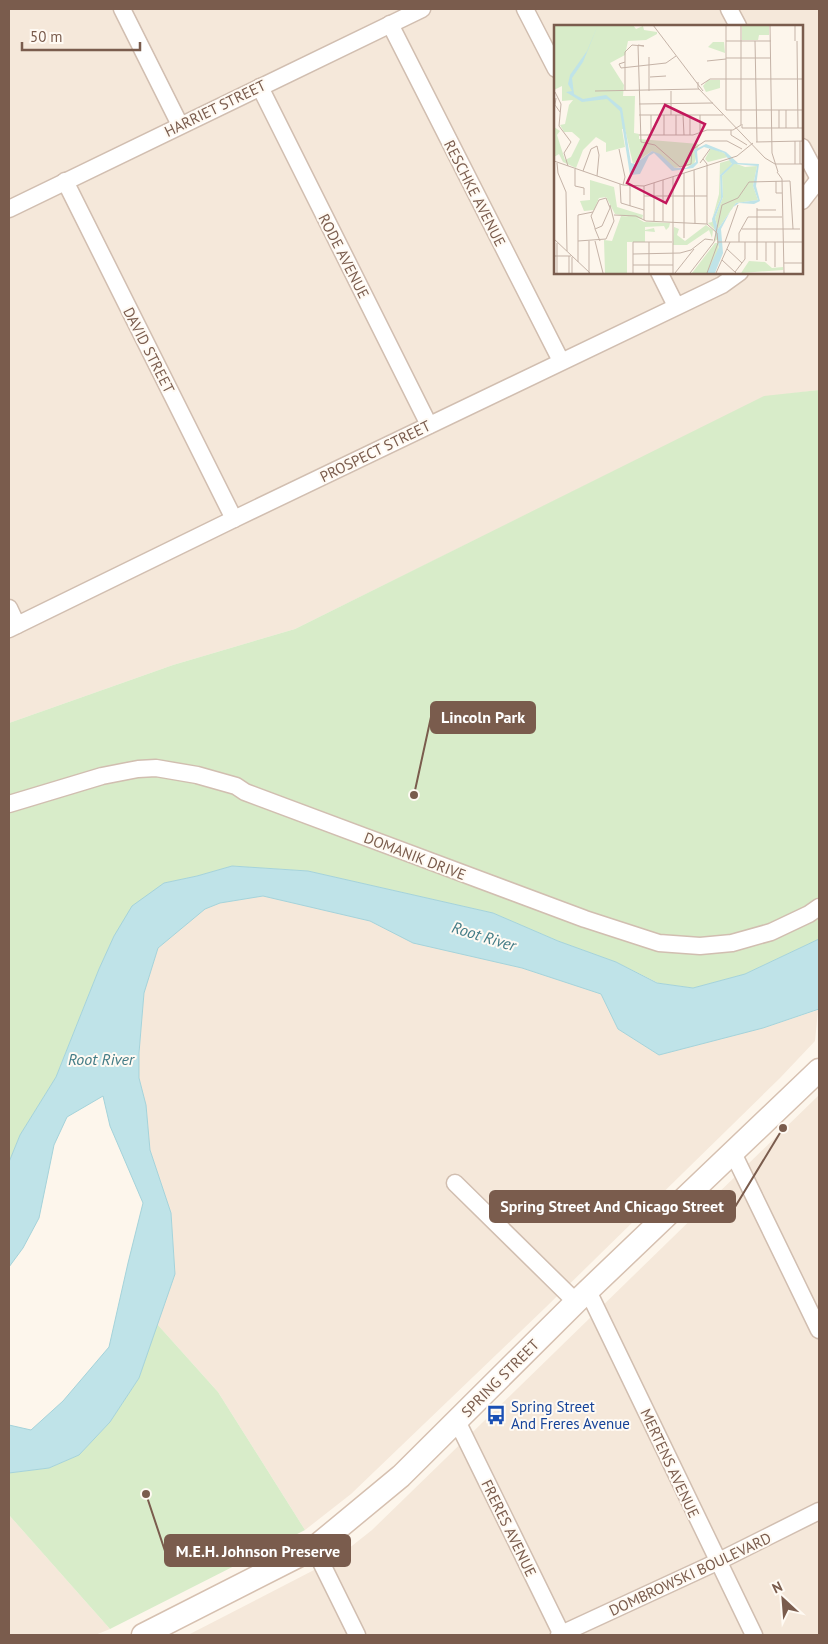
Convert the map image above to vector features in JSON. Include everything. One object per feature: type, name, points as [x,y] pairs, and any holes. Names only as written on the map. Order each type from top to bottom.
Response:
[{"type":"main road","name":"SPRING STREET","points":[[143,1635],[314,1548],[401,1476],[582,1297],[819,1070]]},
{"type":"street","points":[[122,9],[180,125]]},
{"type":"street","name":"HARRIET STREET","points":[[9,209],[422,9]]},
{"type":"street","points":[[525,9],[554,65]]},
{"type":"street","points":[[729,9],[737,25]]},
{"type":"street","name":"RESCHKE AVENUE","points":[[390,24],[561,362]]},
{"type":"street","name":"RODE AVENUE","points":[[260,87],[429,425]]},
{"type":"street","points":[[803,149],[819,179],[803,199]]},
{"type":"street","name":"DAVID STREET","points":[[64,181],[234,519]]},
{"type":"street","points":[[660,274],[676,306]]},
{"type":"street","name":"PROSPECT STREET","points":[[13,627],[722,284],[737,274]]},
{"type":"street","points":[[9,608],[13,627]]},
{"type":"street","name":"DOMANIK DRIVE","points":[[9,804],[102,776],[138,769],[156,768],[197,775],[236,786],[245,792],[584,919],[659,943],[700,946],[732,943],[771,932],[809,914],[819,907]]},
{"type":"street","points":[[733,1153],[819,1330]]},
{"type":"street","name":"MERTENS AVENUE","points":[[455,1183],[582,1297],[754,1635]]},
{"type":"street","name":"FRERES AVENUE","points":[[456,1421],[561,1635]]},
{"type":"street","name":"DOMBROWSKI BOULEVARD","points":[[561,1635],[717,1562],[819,1511]]},
{"type":"street","points":[[314,1548],[357,1635]]},
{"type":"shaded area","points":[[9,9],[819,9],[819,390],[764,397],[295,629],[173,665],[9,723]]},
{"type":"shaded area","points":[[263,896],[370,921],[413,942],[522,968],[602,994],[618,1029],[659,1055],[763,1028],[818,1010],[815,1041],[780,1078],[545,1308],[351,1494],[305,1530],[218,1392],[157,1324],[175,1274],[171,1213],[150,1150],[146,1105],[139,1078],[144,993],[158,948],[205,909],[220,903]]},
{"type":"shaded area","points":[[819,1095],[819,1635],[188,1635],[314,1570],[348,1549],[372,1530]]},
{"type":"shaded area","points":[[9,1515],[110,1629],[95,1635],[9,1635]]},
{"type":"green space","points":[[819,390],[819,939],[745,974],[693,988],[658,983],[616,962],[558,941],[493,913],[308,871],[232,866],[164,883],[114,936],[56,1077],[20,1135],[9,1162],[9,723],[173,665],[295,629],[764,396]]},
{"type":"green space","points":[[157,1324],[218,1392],[305,1530],[110,1629],[9,1515],[9,1473],[49,1468],[79,1455],[110,1422],[139,1378]]},
{"type":"water","name":"Root River","points":[[232,866],[308,871],[493,913],[558,941],[616,962],[657,983],[693,988],[745,974],[819,939],[819,1009],[763,1028],[659,1055],[618,1029],[601,994],[522,968],[413,943],[370,921],[263,896],[220,903],[205,909],[158,948],[144,993],[139,1078],[146,1105],[150,1150],[171,1213],[175,1274],[139,1378],[110,1422],[79,1455],[49,1468],[9,1473],[9,1425],[31,1430],[63,1401],[109,1347],[143,1203],[110,1126],[103,1096],[67,1117],[54,1145],[39,1218],[23,1248],[9,1267],[9,1162],[20,1135],[56,1077],[99,969],[114,936],[132,906],[164,883]]},
{"type":"place","name":"Lincoln Park","points":[[414,795]]},
{"type":"place","name":"Spring Street And Chicago Street","points":[[783,1128]]},
{"type":"place","name":"Spring Street And Freres Avenue","points":[[496,1415]]},
{"type":"place","name":"M.E.H. Johnson Preserve","points":[[146,1494]]}]
